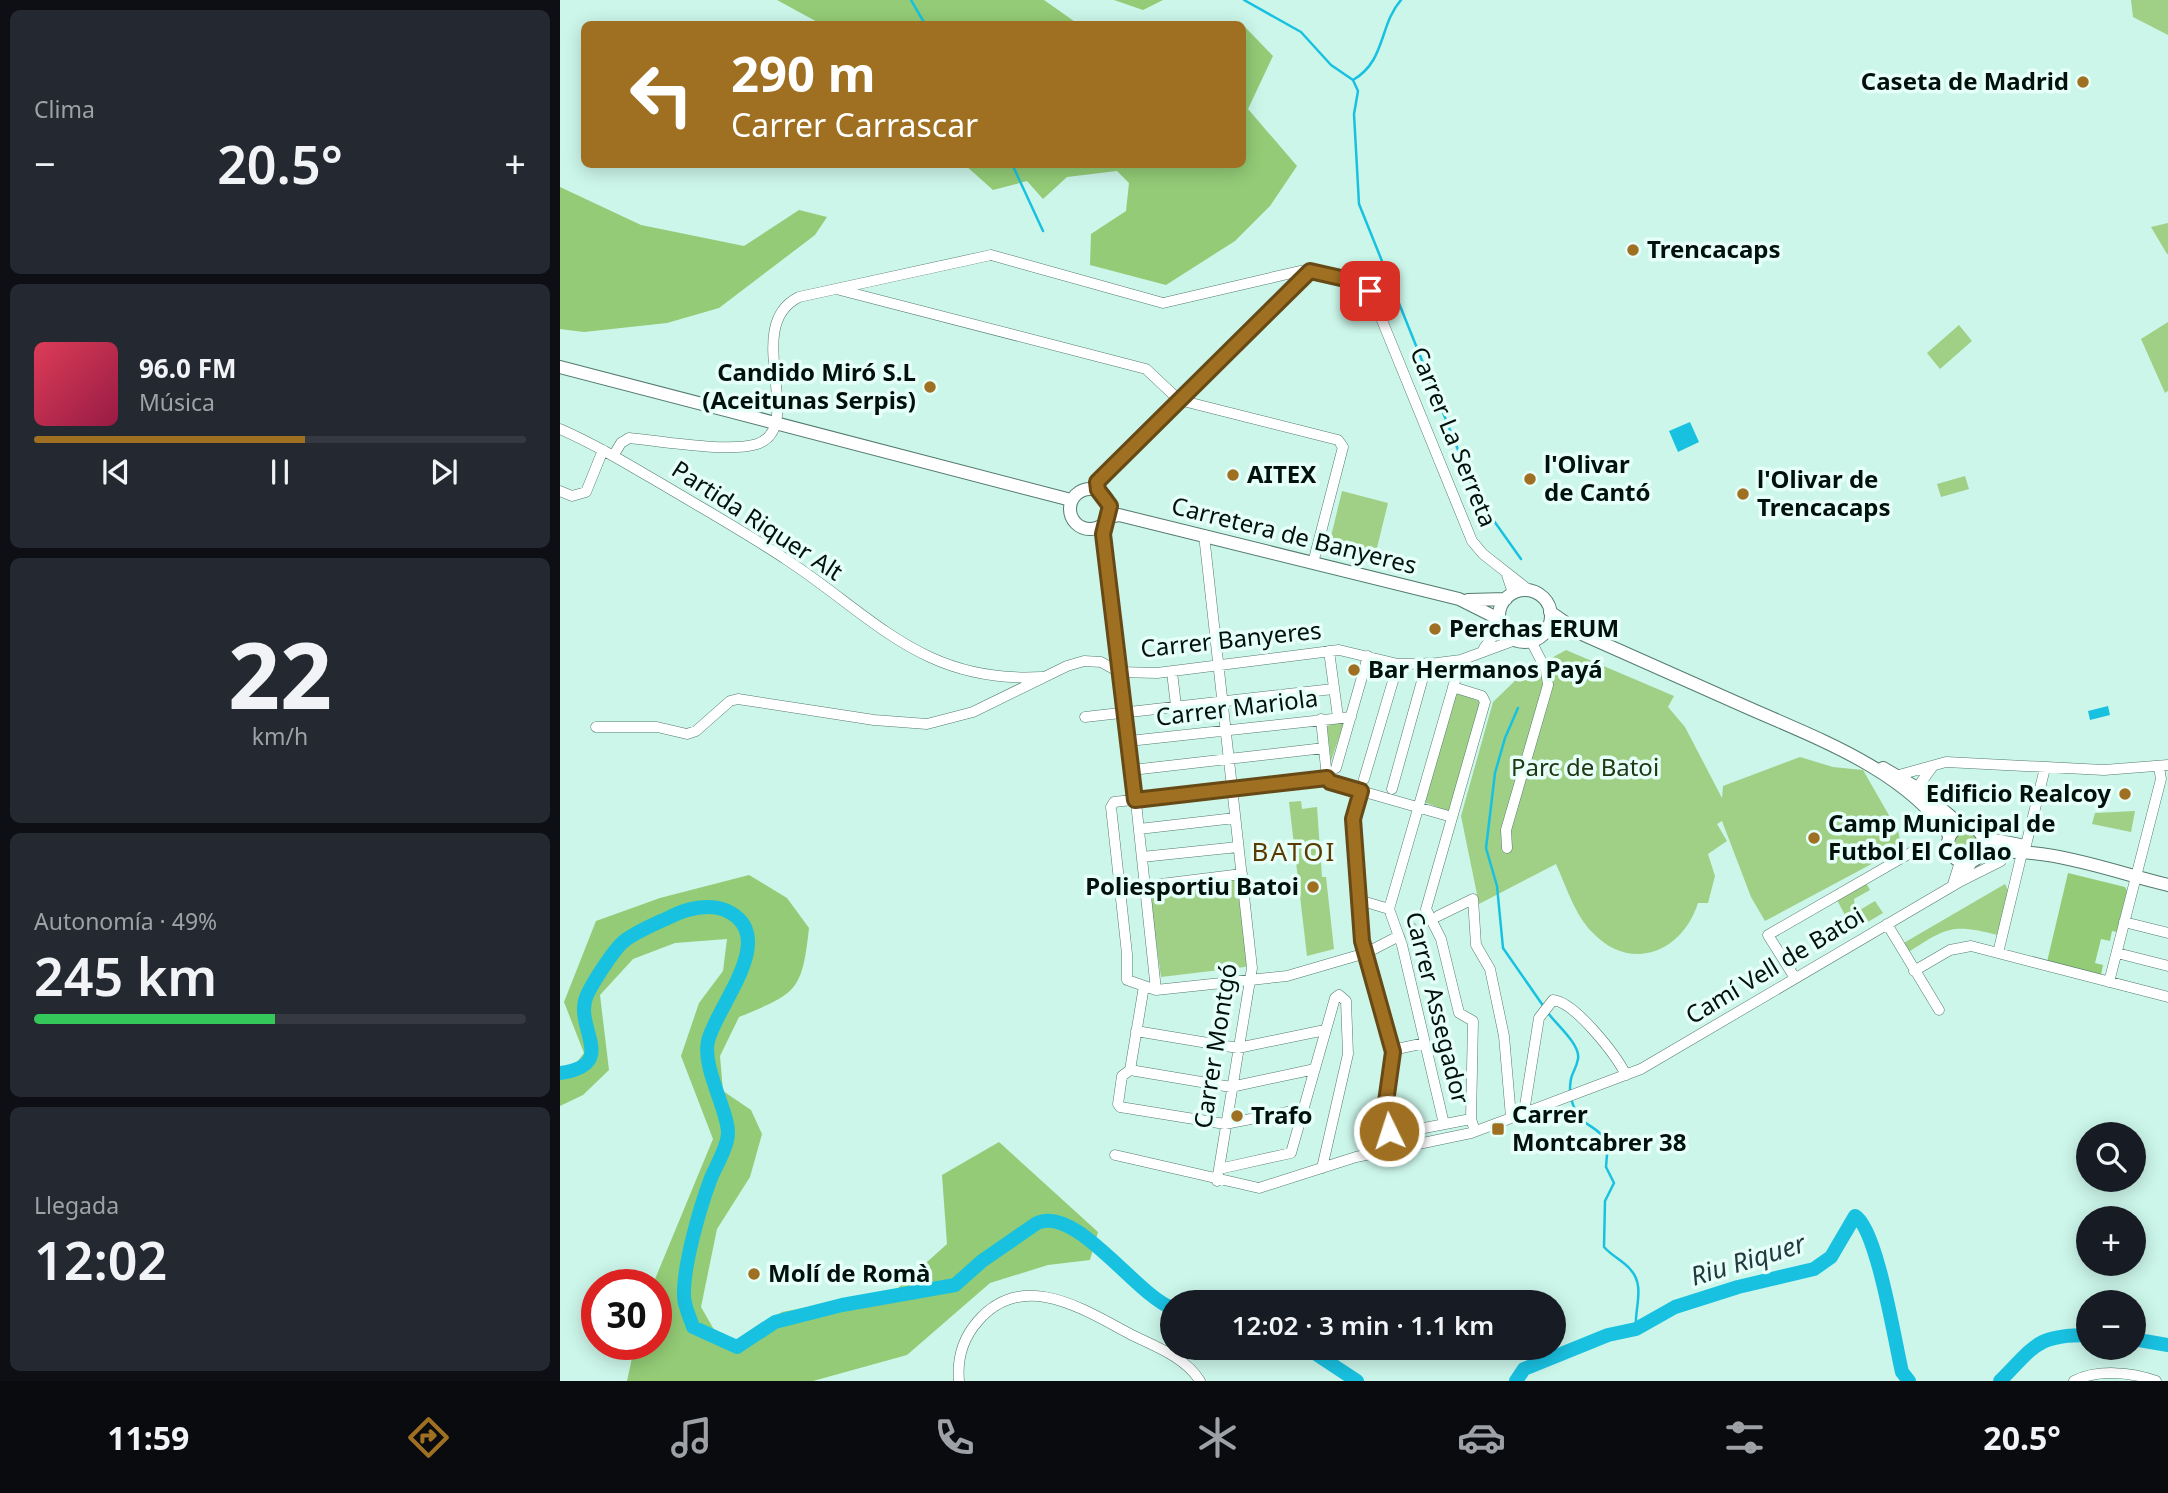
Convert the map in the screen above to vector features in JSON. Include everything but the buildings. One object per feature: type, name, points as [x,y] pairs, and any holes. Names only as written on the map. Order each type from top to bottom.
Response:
[{"type":"main road","points":[[560,367],[777,423],[1067,503],[1079,492],[1095,487],[1107,520]]},
{"type":"main road","name":"Carretera de Banyeres","points":[[1067,503],[1078,526],[1107,520],[1204,535],[1459,599],[1500,623]]},
{"type":"main road","points":[[1582,634],[1546,631],[1531,641],[1515,640],[1500,623],[1509,596],[1530,591],[1543,598],[1550,612],[1582,634],[1899,775],[1962,826],[1976,829],[1984,838],[2168,885]]},
{"type":"main road","name":"Carretera de Banyeres","points":[[1459,599],[1509,596]]},
{"type":"main road","points":[[1546,631],[1550,612]]},
{"type":"main road","points":[[1831,746],[1890,779],[1928,806],[1950,836],[1949,851],[1966,862],[1982,854],[2024,849]]},
{"type":"main road","points":[[1950,836],[1962,826]]},
{"type":"main road","points":[[1982,854],[1984,838]]},
{"type":"street","points":[[777,423],[773,340],[777,319],[790,301],[991,255],[1163,303],[1310,271]]},
{"type":"street","points":[[1095,487],[1310,271]]},
{"type":"street","name":"Carrer La Serreta","points":[[1310,271],[1368,286],[1472,541],[1483,554],[1530,591]]},
{"type":"street","points":[[837,289],[1146,369],[1179,400],[1342,443],[1313,563]]},
{"type":"street","name":"Partida Riquer Alt","points":[[613,456],[621,443],[629,438],[682,444],[756,444],[770,435],[777,423]]},
{"type":"street","name":"Partida Riquer Alt","points":[[560,429],[603,450],[789,561],[875,627]]},
{"type":"street","points":[[560,491],[572,496],[586,492],[603,450]]},
{"type":"street","points":[[1107,520],[1123,712],[1129,741],[1156,990]]},
{"type":"street","name":"Carrer Montgó","points":[[1204,535],[1216,667],[1252,968],[1217,1181]]},
{"type":"street","points":[[1506,571],[1509,596]]},
{"type":"street","name":"Carrer Banyeres","points":[[875,627],[955,668],[998,675],[1046,677],[1073,664],[1091,661],[1119,672],[1172,672],[1342,650],[1398,664],[1460,664],[1494,639],[1500,623]]},
{"type":"street","name":"Carrer Banyeres","points":[[1478,653],[1515,640]]},
{"type":"street","points":[[1507,848],[1505,834],[1548,685],[1546,670],[1531,641]]},
{"type":"street","points":[[1329,651],[1338,717]]},
{"type":"street","points":[[1336,768],[1368,656]]},
{"type":"street","points":[[1392,789],[1427,663]]},
{"type":"street","points":[[1364,779],[1398,664]]},
{"type":"street","name":"Carrer Assegador","points":[[1444,1124],[1402,945],[1389,909],[1460,664]]},
{"type":"street","points":[[1172,672],[1176,706]]},
{"type":"street","points":[[596,727],[657,727],[687,734],[696,731],[730,701],[738,699],[874,720],[927,724],[973,712],[1046,677]]},
{"type":"street","points":[[1453,687],[1482,696],[1485,702],[1426,909],[1441,939],[1459,1013],[1473,1021],[1471,1119],[1475,1131]]},
{"type":"street","points":[[1085,717],[1334,689]]},
{"type":"street","name":"Carrer Mariola","points":[[1129,741],[1351,717]]},
{"type":"street","points":[[1321,719],[1327,778],[1330,782],[1452,817]]},
{"type":"street","points":[[1132,770],[1324,748]]},
{"type":"street","points":[[1899,775],[1933,765],[1959,762],[2104,770],[2163,766],[2109,982]]},
{"type":"street","points":[[1917,788],[1933,765]]},
{"type":"street","points":[[1998,953],[2045,768]]},
{"type":"street","points":[[1327,778],[1115,802],[1111,807],[1128,980],[1156,990],[1287,976],[1366,953],[1395,938]]},
{"type":"street","points":[[1361,791],[1353,819],[1359,900],[1366,953],[1392,1050],[1385,1109],[1391,1133],[1471,1119]]},
{"type":"street","points":[[1139,829],[1235,818]]},
{"type":"street","points":[[1142,857],[1238,847]]},
{"type":"street","points":[[1795,978],[1768,935],[1919,848]]},
{"type":"street","name":"Camí Vell de Batoi","points":[[1115,1155],[1217,1181],[1263,1188],[1356,1157],[1475,1131],[1622,1077],[1682,1046],[1961,881],[2001,861]]},
{"type":"street","points":[[1951,887],[1966,862]]},
{"type":"street","name":"Camí Vell de Batoi","points":[[1961,881],[1966,862]]},
{"type":"street","points":[[1145,886],[1242,874]]},
{"type":"street","points":[[1438,916],[1473,899],[1476,946],[1490,969],[1504,1037],[1511,1117]]},
{"type":"street","points":[[1359,900],[1389,909]]},
{"type":"street","points":[[2124,922],[2168,933]]},
{"type":"street","points":[[1887,924],[1939,1010]]},
{"type":"street","points":[[1914,971],[1961,947],[1998,953],[2168,997]]},
{"type":"street","points":[[2117,953],[2168,966]]},
{"type":"street","points":[[1144,986],[1130,1070],[1122,1076],[1118,1104],[1124,1109],[1225,1124],[1303,1110]]},
{"type":"street","points":[[1219,1169],[1291,1153],[1335,998],[1343,996],[1346,1001],[1348,1054],[1322,1168]]},
{"type":"street","points":[[1524,1112],[1539,1018],[1548,1003],[1560,1001],[1586,1022],[1622,1077]]},
{"type":"street","points":[[1136,1031],[1238,1048],[1325,1030]]},
{"type":"street","points":[[1392,1050],[1425,1043]]},
{"type":"street","points":[[1130,1070],[1231,1087],[1315,1069]]},
{"type":"street","points":[[959,1381],[958,1366],[962,1347],[982,1317],[1008,1301],[1038,1295],[1063,1300],[1164,1351],[1185,1364],[1200,1381]]},
{"type":"street","points":[[2074,1381],[2096,1375],[2123,1374],[2156,1381]]},
{"type":"green space","points":[[777,0],[1044,0],[1074,21],[816,21]]},
{"type":"green space","points":[[1114,0],[1163,0],[1143,10]]},
{"type":"green space","points":[[2131,0],[2168,0],[2168,35],[2133,17]]},
{"type":"green space","points":[[1246,28],[1273,56],[1248,109],[1297,166],[1270,206],[1235,241],[1166,285],[1090,265],[1091,234],[1126,211],[1129,183],[1117,171],[1067,177],[1043,199],[1027,181],[993,190],[968,168],[1246,168]]},
{"type":"green space","points":[[560,187],[641,225],[744,246],[799,210],[827,217],[815,235],[719,308],[667,323],[584,332],[560,329]]},
{"type":"green space","points":[[2168,223],[2168,254],[2167,254],[2151,227]]},
{"type":"green space","points":[[2168,322],[2168,391],[2165,393],[2141,339]]},
{"type":"green space","points":[[1959,325],[1972,341],[1940,369],[1927,353]]},
{"type":"green space","points":[[1965,476],[1969,489],[1941,497],[1937,484]]},
{"type":"green space","points":[[1342,491],[1388,503],[1373,564],[1327,553]]},
{"type":"green space","name":"Parc de Batoi","points":[[1566,650],[1674,696],[1668,707],[1685,727],[1722,798],[1723,786],[1800,757],[1833,767],[1863,770],[1898,831],[1901,844],[1893,849],[1894,852],[1765,921],[1751,897],[1722,821],[1717,824],[1727,841],[1708,854],[1715,876],[1708,903],[1698,903],[1680,934],[1653,952],[1622,952],[1607,945],[1592,932],[1576,909],[1556,864],[1479,904],[1461,816],[1493,702],[1521,675]]},
{"type":"green space","points":[[1455,692],[1481,702],[1450,812],[1424,802]]},
{"type":"green space","points":[[1341,722],[1343,725],[1331,761],[1327,726]]},
{"type":"green space","name":"Poliesportiu Batoi","points":[[1301,801],[1302,809],[1317,807],[1322,877],[1326,877],[1334,949],[1307,956],[1289,802]]},
{"type":"green space","points":[[2135,811],[2131,832],[2092,824],[2095,813]]},
{"type":"green space","points":[[1966,833],[1974,836],[1977,844],[1974,852],[1966,855],[1958,852],[1955,844],[1958,836]]},
{"type":"green space","points":[[2068,873],[2125,887],[2127,891],[2117,932],[2112,931],[2110,941],[2101,939],[2095,963],[2103,965],[2101,975],[2047,962]]},
{"type":"green space","points":[[749,875],[787,898],[809,928],[803,966],[793,988],[773,1002],[739,1017],[720,1056],[723,1091],[751,1110],[762,1134],[750,1177],[717,1229],[701,1307],[724,1347],[782,1312],[896,1290],[947,1244],[942,1175],[999,1142],[1098,1232],[1090,1260],[1048,1265],[990,1283],[907,1355],[813,1381],[627,1381],[632,1360],[672,1360],[672,1269],[659,1269],[713,1139],[681,1056],[699,1003],[723,971],[727,939],[675,943],[633,959],[600,995],[609,1070],[583,1095],[560,1106],[560,1074],[567,1075],[584,1053],[564,1002],[596,921],[660,898]]},
{"type":"green space","points":[[1236,879],[1248,964],[1245,967],[1161,977],[1149,891]]},
{"type":"green space","points":[[1866,883],[1870,890],[1854,899],[1855,908],[1845,915],[1837,900]]},
{"type":"green space","points":[[2005,884],[2008,890],[1997,935],[1969,929],[1950,930],[1907,953],[1902,944]]},
{"type":"green space","points":[[1875,901],[1883,913],[1856,929],[1848,917]]},
{"type":"water","points":[[1690,422],[1699,442],[1678,452],[1669,431]]},
{"type":"water","points":[[2108,706],[2110,715],[2090,720],[2088,711]]},
{"type":"waterway","points":[[911,0],[923,21]]},
{"type":"waterway","points":[[1244,0],[1301,32],[1331,65],[1353,80],[1358,91],[1354,114],[1359,204],[1477,497],[1521,559]]},
{"type":"waterway","points":[[1353,80],[1371,63],[1389,20],[1401,0]]},
{"type":"waterway","points":[[1014,168],[1043,231]]},
{"type":"waterway","points":[[1518,708],[1505,738],[1495,773],[1486,848],[1497,886],[1503,948],[1544,1007]]},
{"type":"waterway","name":"Riu Riquer","points":[[560,1073],[588,1062],[591,1043],[585,1019],[587,995],[623,942],[645,928],[684,911],[708,907],[724,910],[744,925],[748,940],[740,974],[708,1041],[709,1064],[728,1133],[702,1204],[686,1269],[684,1300],[693,1327],[737,1347],[775,1322],[842,1305],[955,1285],[982,1261],[1037,1223],[1052,1221],[1087,1238],[1160,1302]]},
{"type":"waterway","points":[[1548,1013],[1572,1041],[1578,1053],[1570,1091]]},
{"type":"waterway","points":[[1571,1098],[1582,1120],[1608,1142],[1606,1167],[1614,1183],[1605,1201],[1604,1247],[1635,1276],[1638,1290],[1636,1329]]},
{"type":"waterway","name":"Riu Riquer","points":[[1516,1381],[1524,1369],[1608,1335],[1636,1329],[1675,1307],[1738,1287],[1814,1269],[1831,1257],[1855,1216],[1871,1241],[1902,1372],[1909,1381]]},
{"type":"waterway","name":"Riu Riquer","points":[[2000,1381],[2038,1345],[2057,1337],[2076,1336]]},
{"type":"waterway","name":"Riu Riquer","points":[[2146,1341],[2168,1345]]},
{"type":"waterway","name":"Riu Riquer","points":[[1325,1360],[1357,1381]]},
{"type":"tunnel","points":[[1395,938],[1438,916]]},
{"type":"place","name":"Caseta de Madrid","points":[[2083,82]]},
{"type":"place","name":"Trencacaps","points":[[1633,250]]},
{"type":"place","name":"Candido Miró S.L (Aceitunas Serpis)","points":[[930,387]]},
{"type":"place","name":"AITEX","points":[[1233,475]]},
{"type":"place","name":"l'Olivar de Cantó","points":[[1530,479]]},
{"type":"place","name":"l'Olivar de Trencacaps","points":[[1743,494]]},
{"type":"place","name":"Perchas ERUM","points":[[1435,629]]},
{"type":"place","name":"Bar Hermanos Payá","points":[[1354,670]]},
{"type":"place","name":"Edificio Realcoy","points":[[2125,794]]},
{"type":"place","name":"Camp Municipal de Futbol El Collao","points":[[1814,838]]},
{"type":"place","name":"Poliesportiu Batoi","points":[[1313,887]]},
{"type":"place","name":"Trafo","points":[[1237,1116]]},
{"type":"place","name":"Carrer Montcabrer 38","points":[[1498,1129]]},
{"type":"place","name":"Molí de Romà","points":[[754,1274]]},
{"type":"district","name":"BATOI","points":[[1294,852]]},
{"type":"route","points":[[1370,291],[1363,283],[1310,271],[1097,482],[1098,490],[1104,494],[1110,506],[1103,534],[1135,800],[1327,778],[1330,782],[1361,791],[1353,819],[1362,941],[1370,961],[1393,1052],[1385,1109],[1389,1131]]}]
